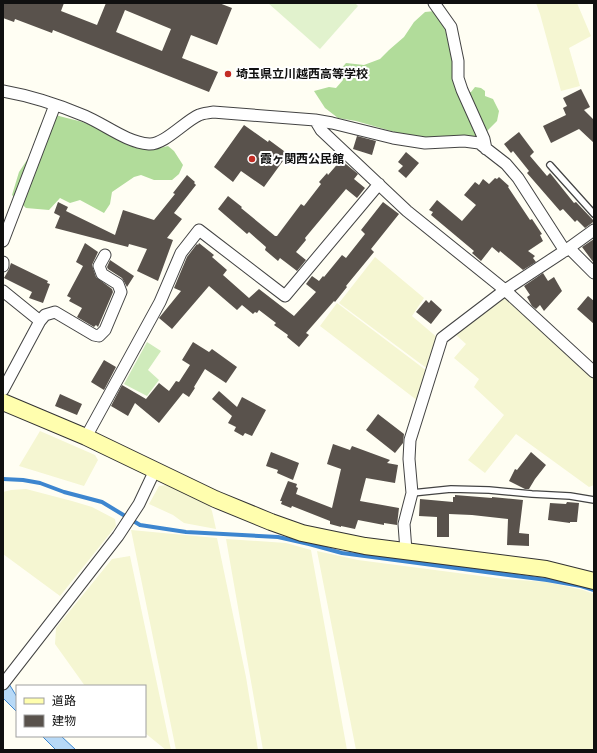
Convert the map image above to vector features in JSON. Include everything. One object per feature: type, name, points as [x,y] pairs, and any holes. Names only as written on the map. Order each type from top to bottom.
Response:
[{"type":"street","points":[[434,3],[450,27],[458,60],[458,78],[484,139],[486,149]]},
{"type":"street","points":[[3,91],[55,105],[86,117],[129,139],[150,144],[169,137],[187,122],[199,115],[214,112],[332,122],[393,138],[424,143],[471,141],[497,155],[506,164],[567,250],[594,273]]},
{"type":"street","points":[[3,241],[6,223],[55,105]]},
{"type":"street","points":[[315,120],[322,130],[427,228],[504,290],[594,372]]},
{"type":"street","points":[[86,437],[160,302],[181,252],[199,230],[285,296],[379,184]]},
{"type":"street","points":[[406,551],[404,524],[412,493],[409,459],[410,440],[442,338],[504,290],[567,250],[594,230]]},
{"type":"street","points":[[3,390],[40,321],[46,315],[55,312],[94,335],[102,335],[111,318],[121,292],[118,284],[102,274],[99,266],[104,255]]},
{"type":"street","points":[[3,291],[40,321]]},
{"type":"street","points":[[3,402],[86,437],[222,502],[302,533],[365,546],[546,569],[594,581]]},
{"type":"street","points":[[3,684],[24,655],[118,536],[139,504],[155,470]]},
{"type":"lane","points":[[550,165],[594,214]]},
{"type":"lane","points":[[412,493],[451,490],[489,490],[570,496],[594,500]]},
{"type":"green space","points":[[268,3],[355,3],[358,6],[320,49]]},
{"type":"green space","points":[[536,3],[577,3],[591,36],[569,48],[580,86],[561,91]]},
{"type":"green space","points":[[435,11],[444,24],[459,92],[471,92],[475,87],[481,88],[485,91],[485,96],[493,99],[499,111],[497,121],[485,133],[478,136],[466,137],[455,136],[422,138],[405,135],[356,121],[338,118],[325,108],[314,91],[329,87],[336,88],[343,80],[340,70],[346,63],[364,65],[380,59],[404,37],[414,22],[425,12]]},
{"type":"green space","points":[[56,115],[90,125],[106,132],[129,146],[145,149],[156,149],[168,146],[174,151],[183,165],[179,174],[172,180],[154,180],[141,175],[134,177],[112,192],[110,204],[104,213],[80,200],[70,203],[60,198],[49,210],[26,208],[12,195],[19,172],[31,154],[39,128],[46,116]]},
{"type":"green space","points":[[375,257],[424,298],[412,316],[439,339],[429,370],[339,303]]},
{"type":"green space","points":[[503,296],[594,379],[594,485],[589,487],[516,434],[485,473],[468,460],[504,415],[474,387],[479,379],[454,358],[466,344],[455,334]]},
{"type":"green space","points":[[337,303],[427,371],[418,401],[320,326]]},
{"type":"green space","points":[[147,342],[161,351],[148,370],[159,380],[147,396],[124,384]]},
{"type":"green space","points":[[40,431],[95,455],[98,460],[84,486],[19,466]]},
{"type":"green space","points":[[167,485],[209,505],[216,529],[184,523],[173,515],[149,504],[159,486]]},
{"type":"green space","points":[[26,489],[92,507],[115,519],[116,526],[60,596],[3,554],[3,492]]},
{"type":"green space","points":[[131,530],[217,538],[246,677],[258,750],[176,750]]},
{"type":"green space","points":[[226,539],[286,543],[311,550],[347,750],[263,750]]},
{"type":"green space","points":[[317,551],[358,560],[504,579],[547,582],[594,594],[594,750],[356,750]]},
{"type":"green space","points":[[130,556],[171,750],[166,750],[146,734],[146,685],[84,685],[55,644],[56,628],[112,559]]},
{"type":"water","points":[[3,674],[16,695],[16,711],[3,698]]},
{"type":"water","points":[[43,737],[62,737],[76,750],[56,750]]},
{"type":"building","points":[[3,3],[64,3],[61,11],[97,25],[106,3],[219,3],[232,8],[217,45],[191,35],[182,58],[218,72],[209,92],[53,30],[52,33],[15,19],[14,22],[3,18]],"holes":[[[125,10],[171,29],[162,51],[116,32]]]},
{"type":"building","points":[[581,89],[590,107],[584,110],[594,120],[594,143],[579,129],[551,143],[543,126],[566,115],[563,108],[567,106],[563,98]]},
{"type":"building","name":"霞ヶ関西公民館","points":[[244,125],[268,142],[269,140],[288,154],[264,187],[241,171],[233,182],[214,167]]},
{"type":"building","points":[[519,132],[534,152],[530,156],[547,176],[550,173],[574,203],[576,202],[594,221],[592,223],[585,228],[577,220],[575,222],[563,209],[560,211],[527,173],[529,171],[513,151],[511,153],[504,144]]},
{"type":"building","points":[[357,136],[376,141],[372,155],[353,149]]},
{"type":"building","points":[[406,152],[419,163],[406,178],[398,171],[403,166],[398,162]]},
{"type":"building","points":[[341,160],[358,174],[354,179],[365,188],[357,198],[346,189],[305,238],[306,240],[296,252],[306,260],[297,271],[280,258],[278,261],[265,250],[266,247],[249,232],[247,234],[218,209],[228,196],[275,236],[277,236],[301,204],[304,206],[321,184],[319,182],[327,173],[328,175]]},
{"type":"building","points":[[187,175],[195,182],[194,183],[196,185],[174,213],[182,219],[167,238],[173,240],[158,281],[137,271],[147,249],[129,244],[128,247],[55,228],[60,216],[54,213],[58,202],[68,207],[66,211],[115,235],[123,210],[154,220],[175,194],[173,193]]},
{"type":"building","points":[[499,177],[509,186],[508,187],[530,220],[532,219],[542,234],[540,235],[543,241],[528,251],[535,256],[533,258],[536,262],[523,270],[500,251],[499,253],[492,247],[481,261],[472,253],[474,251],[431,215],[433,212],[429,210],[437,200],[462,221],[476,205],[464,195],[475,182],[479,185],[483,179],[489,184],[495,178],[497,179]]},
{"type":"building","points":[[383,202],[399,214],[371,249],[374,252],[335,302],[334,301],[306,333],[309,335],[299,347],[287,337],[288,335],[274,325],[276,323],[259,310],[257,313],[255,312],[253,314],[242,305],[237,310],[209,286],[172,329],[159,318],[181,291],[174,288],[187,257],[199,243],[214,255],[212,257],[227,270],[223,275],[249,298],[259,289],[294,316],[316,292],[306,284],[312,276],[319,281],[342,255],[346,258],[365,234],[361,230]]},
{"type":"building","points":[[594,239],[594,263],[582,247]]},
{"type":"building","points":[[85,243],[98,252],[92,265],[96,277],[112,289],[113,292],[98,327],[96,325],[94,327],[77,317],[82,308],[69,301],[71,298],[67,296],[83,266],[76,262]]},
{"type":"building","points":[[110,260],[134,276],[127,287],[122,278],[108,269],[107,267]]},
{"type":"building","points":[[11,263],[48,281],[47,283],[50,284],[43,303],[29,298],[32,292],[4,278]]},
{"type":"building","points":[[543,273],[548,281],[554,277],[562,291],[544,311],[540,305],[536,309],[532,306],[527,297],[530,295],[524,286]]},
{"type":"building","points":[[588,296],[594,301],[594,324],[577,309]]},
{"type":"building","points":[[426,300],[429,303],[431,300],[442,310],[431,324],[416,312]]},
{"type":"building","points":[[193,342],[209,352],[212,349],[237,367],[226,383],[205,369],[189,397],[183,393],[159,423],[135,403],[128,416],[111,406],[122,385],[146,399],[159,383],[169,391],[176,381],[179,382],[190,365],[182,360]]},
{"type":"building","points":[[104,360],[116,367],[104,390],[91,382]]},
{"type":"building","points":[[219,391],[237,407],[242,397],[266,410],[252,436],[245,433],[243,436],[234,431],[236,427],[228,423],[232,416],[212,399]]},
{"type":"building","points":[[60,394],[82,404],[77,415],[55,406]]},
{"type":"building","points":[[378,414],[404,434],[403,443],[395,453],[366,430]]},
{"type":"building","points":[[333,444],[350,450],[352,446],[390,460],[387,463],[398,465],[395,483],[366,478],[360,501],[399,508],[397,525],[384,523],[384,525],[358,520],[355,529],[341,527],[330,524],[330,521],[292,506],[291,508],[281,504],[282,501],[280,501],[288,481],[297,484],[296,487],[298,488],[296,494],[332,508],[341,469],[327,464]]},
{"type":"building","points":[[271,452],[299,463],[293,480],[277,473],[278,470],[266,466]]},
{"type":"building","points":[[531,452],[546,465],[529,489],[525,489],[509,481],[515,469],[517,470]]},
{"type":"building","points":[[455,495],[523,500],[519,533],[529,534],[529,546],[507,545],[508,519],[472,515],[449,514],[449,537],[437,537],[437,517],[419,516],[420,499],[453,502],[453,497],[455,497]]},
{"type":"building","points":[[567,502],[579,503],[577,522],[570,523],[548,520],[550,503],[566,504]]},
{"type":"waterway","points":[[3,479],[40,483],[64,492],[102,502],[140,525],[186,532],[278,537],[342,553],[547,580],[581,586],[594,590]]},
{"type":"place","name":"埼玉県立川越西高等学校","points":[[228,74]]},
{"type":"place","name":"霞ヶ関西公民館","points":[[252,159]]}]
